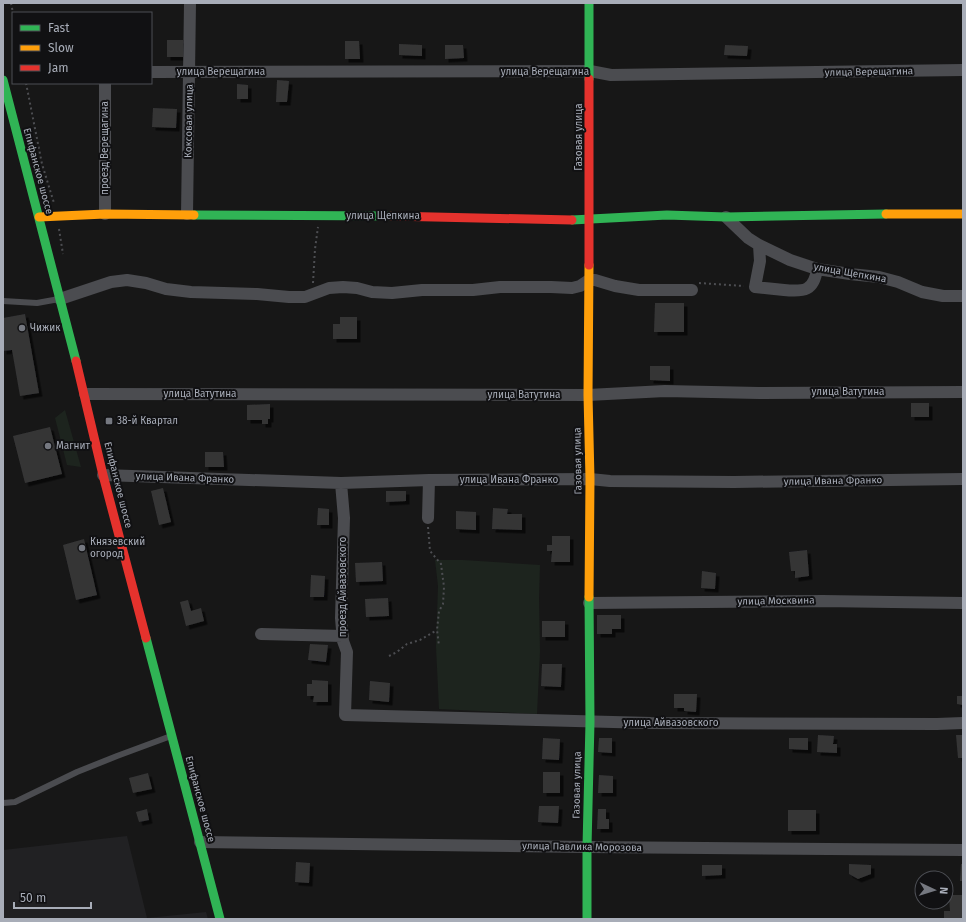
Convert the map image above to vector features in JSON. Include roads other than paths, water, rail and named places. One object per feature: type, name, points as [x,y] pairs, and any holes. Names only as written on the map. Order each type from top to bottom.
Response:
[{"type":"street","name":"Коксовая улица","points":[[187,214],[190,3]]},
{"type":"street","name":"Газовая улица","points":[[587,919],[590,722],[588,603],[590,479],[588,396],[590,218],[589,3]]},
{"type":"street","name":"улица Верещагина","points":[[152,72],[590,71],[619,75],[963,70]]},
{"type":"street","name":"Епифанское шоссе","points":[[3,80],[85,394],[103,475],[220,919]]},
{"type":"street","name":"проезд Верещагина","points":[[105,84],[105,214]]},
{"type":"street","name":"улица Щепкина","points":[[39,217],[105,214],[187,214],[434,216],[567,220],[666,215],[726,217],[857,214],[963,214]]},
{"type":"street","name":"улица Щепкина","points":[[726,217],[748,238],[790,260],[817,268],[879,277],[898,282],[922,292],[944,296],[963,296]]},
{"type":"street","points":[[759,245],[760,261],[756,288],[800,292],[810,287],[816,279],[817,268]]},
{"type":"street","points":[[60,299],[111,282],[127,280],[146,283],[166,289],[191,292],[257,294],[290,297],[305,296],[329,288],[342,287],[357,288],[372,292],[392,293],[422,290],[473,290],[500,287],[572,288],[580,286],[589,280],[638,290],[692,290]]},
{"type":"street","name":"улица Ватутина","points":[[85,394],[588,396],[665,391],[759,393],[963,392]]},
{"type":"street","name":"улица Ивана Франко","points":[[103,475],[341,483],[429,480],[590,479],[610,481],[734,482],[963,479]]},
{"type":"street","points":[[428,518],[429,480]]},
{"type":"street","name":"проезд Айвазовского","points":[[341,483],[344,518],[341,618],[343,641],[347,652],[345,715]]},
{"type":"street","name":"улица Москвина","points":[[588,603],[814,601],[963,603]]},
{"type":"street","points":[[261,634],[343,636]]},
{"type":"street","name":"улица Айвазовского","points":[[345,715],[590,722],[963,723]]},
{"type":"street","name":"улица Павлика Морозова","points":[[200,842],[963,850]]},
{"type":"lane","points":[[3,301],[37,302],[60,299]]},
{"type":"lane","points":[[3,803],[15,802],[77,772],[172,735]]},
{"type":"place","name":"Чижик","points":[[22,328]]},
{"type":"place","name":"38-й Квартал","points":[[109,421]]},
{"type":"place","name":"Магнит","points":[[48,446]]},
{"type":"place","name":"Князевский огород","points":[[82,548]]}]
